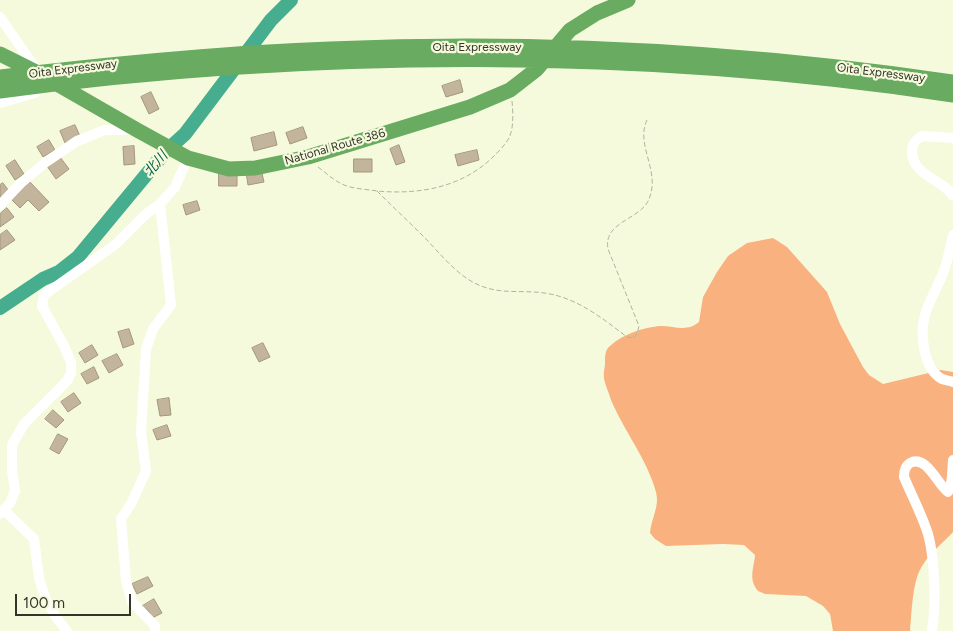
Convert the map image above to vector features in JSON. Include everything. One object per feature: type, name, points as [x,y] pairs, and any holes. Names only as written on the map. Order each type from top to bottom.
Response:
[{"type":"highway","name":"National Route 386","points":[[0,54],[38,73],[185,156],[229,168],[255,168],[308,157],[470,107],[510,90],[538,69],[570,30],[598,12],[628,0]]},
{"type":"highway","name":"Oita Expressway","points":[[1,90],[138,62],[322,49],[453,46],[593,56],[665,66],[808,78],[953,95]]},
{"type":"highway","name":"Oita Expressway","points":[[593,56],[691,55],[805,64],[953,82]]},
{"type":"street","points":[[0,17],[38,73]]},
{"type":"street","points":[[1,90],[29,94],[67,89]]},
{"type":"street","points":[[0,206],[46,162],[77,141],[105,130],[137,130]]},
{"type":"street","points":[[953,138],[922,136],[918,138],[912,147],[912,156],[916,165],[927,176],[949,190],[953,196]]},
{"type":"street","points":[[67,631],[56,618],[46,600],[39,578],[34,539],[2,512],[15,491],[12,470],[12,444],[24,424],[67,381],[70,373],[70,362],[64,346],[42,306],[44,295],[116,244],[146,214],[160,204],[175,187],[185,156]]},
{"type":"street","points":[[155,631],[155,626],[132,602],[126,580],[121,519],[131,504],[146,471],[141,432],[146,349],[154,329],[171,305],[160,204]]},
{"type":"street","points":[[953,235],[943,273],[924,316],[922,336],[927,360],[934,372],[942,379],[953,382]]},
{"type":"street","points":[[932,631],[933,593],[928,533],[904,477],[904,470],[910,463],[917,462],[928,466],[948,492],[951,490],[953,480],[953,460]]},
{"type":"path","points":[[308,157],[341,184],[362,189],[396,193],[449,185],[472,175],[502,148],[509,138],[513,117],[510,90]]},
{"type":"path","points":[[377,191],[458,273],[484,287],[564,297],[591,310],[627,337],[632,338],[638,334],[639,326],[607,243],[611,230],[641,211],[648,202],[653,190],[653,177],[643,136],[647,120]]},
{"type":"shaded area","points":[[773,238],[787,247],[827,292],[840,324],[869,375],[883,384],[941,370],[953,372],[953,532],[930,555],[920,570],[913,596],[910,631],[833,631],[830,614],[823,606],[806,596],[765,594],[758,591],[752,578],[755,555],[744,545],[666,546],[655,539],[650,533],[657,502],[656,492],[647,468],[611,400],[604,376],[606,351],[621,338],[639,330],[659,326],[684,328],[699,322],[703,297],[728,256],[747,243]]},
{"type":"building","points":[[460,80],[463,92],[446,97],[442,86]]},
{"type":"building","points":[[151,92],[159,109],[149,114],[141,97]]},
{"type":"building","points":[[75,125],[80,136],[65,143],[60,131]]},
{"type":"building","points":[[303,127],[307,138],[290,144],[286,133]]},
{"type":"building","points":[[274,132],[277,145],[254,151],[251,138]]},
{"type":"building","points":[[49,140],[55,150],[43,157],[37,147]]},
{"type":"building","points":[[399,145],[405,162],[396,165],[390,149]]},
{"type":"building","points":[[134,146],[135,164],[124,165],[123,147]]},
{"type":"building","points":[[477,150],[479,160],[458,166],[455,155]]},
{"type":"building","points":[[60,157],[69,169],[56,179],[47,166]]},
{"type":"building","points":[[354,159],[372,159],[372,172],[354,172]]},
{"type":"building","points":[[15,160],[24,174],[15,180],[6,166]]},
{"type":"building","points":[[261,169],[264,182],[248,185],[246,172]]},
{"type":"building","points":[[219,172],[237,172],[237,186],[219,186]]},
{"type":"building","points":[[28,180],[49,202],[39,211],[28,200],[20,208],[10,198]]},
{"type":"building","points":[[3,183],[9,191],[0,198],[0,185]]},
{"type":"building","points":[[197,201],[200,210],[186,215],[183,205]]},
{"type":"building","points":[[7,208],[14,217],[0,227],[0,214]]},
{"type":"building","points":[[7,230],[15,240],[0,250],[0,235]]},
{"type":"building","points":[[129,329],[134,344],[123,348],[118,332]]},
{"type":"building","points":[[263,343],[270,357],[259,362],[252,348]]},
{"type":"building","points":[[92,345],[98,355],[85,363],[79,353]]},
{"type":"building","points":[[117,354],[123,365],[109,373],[102,361]]},
{"type":"building","points":[[94,367],[99,378],[87,384],[81,374]]},
{"type":"building","points":[[74,393],[81,403],[68,412],[61,402]]},
{"type":"building","points":[[169,398],[171,415],[160,416],[157,400]]},
{"type":"building","points":[[53,410],[64,420],[56,428],[45,419]]},
{"type":"building","points":[[167,425],[171,436],[157,440],[153,430]]},
{"type":"building","points":[[58,434],[68,439],[59,454],[50,449]]},
{"type":"building","points":[[148,577],[153,586],[137,594],[132,584]]},
{"type":"building","points":[[154,599],[162,613],[152,618],[147,609],[143,611],[141,607]]},
{"type":"waterway","name":"北川","points":[[0,308],[43,279],[59,272],[78,257],[165,152],[185,134],[271,20],[291,0]]}]
